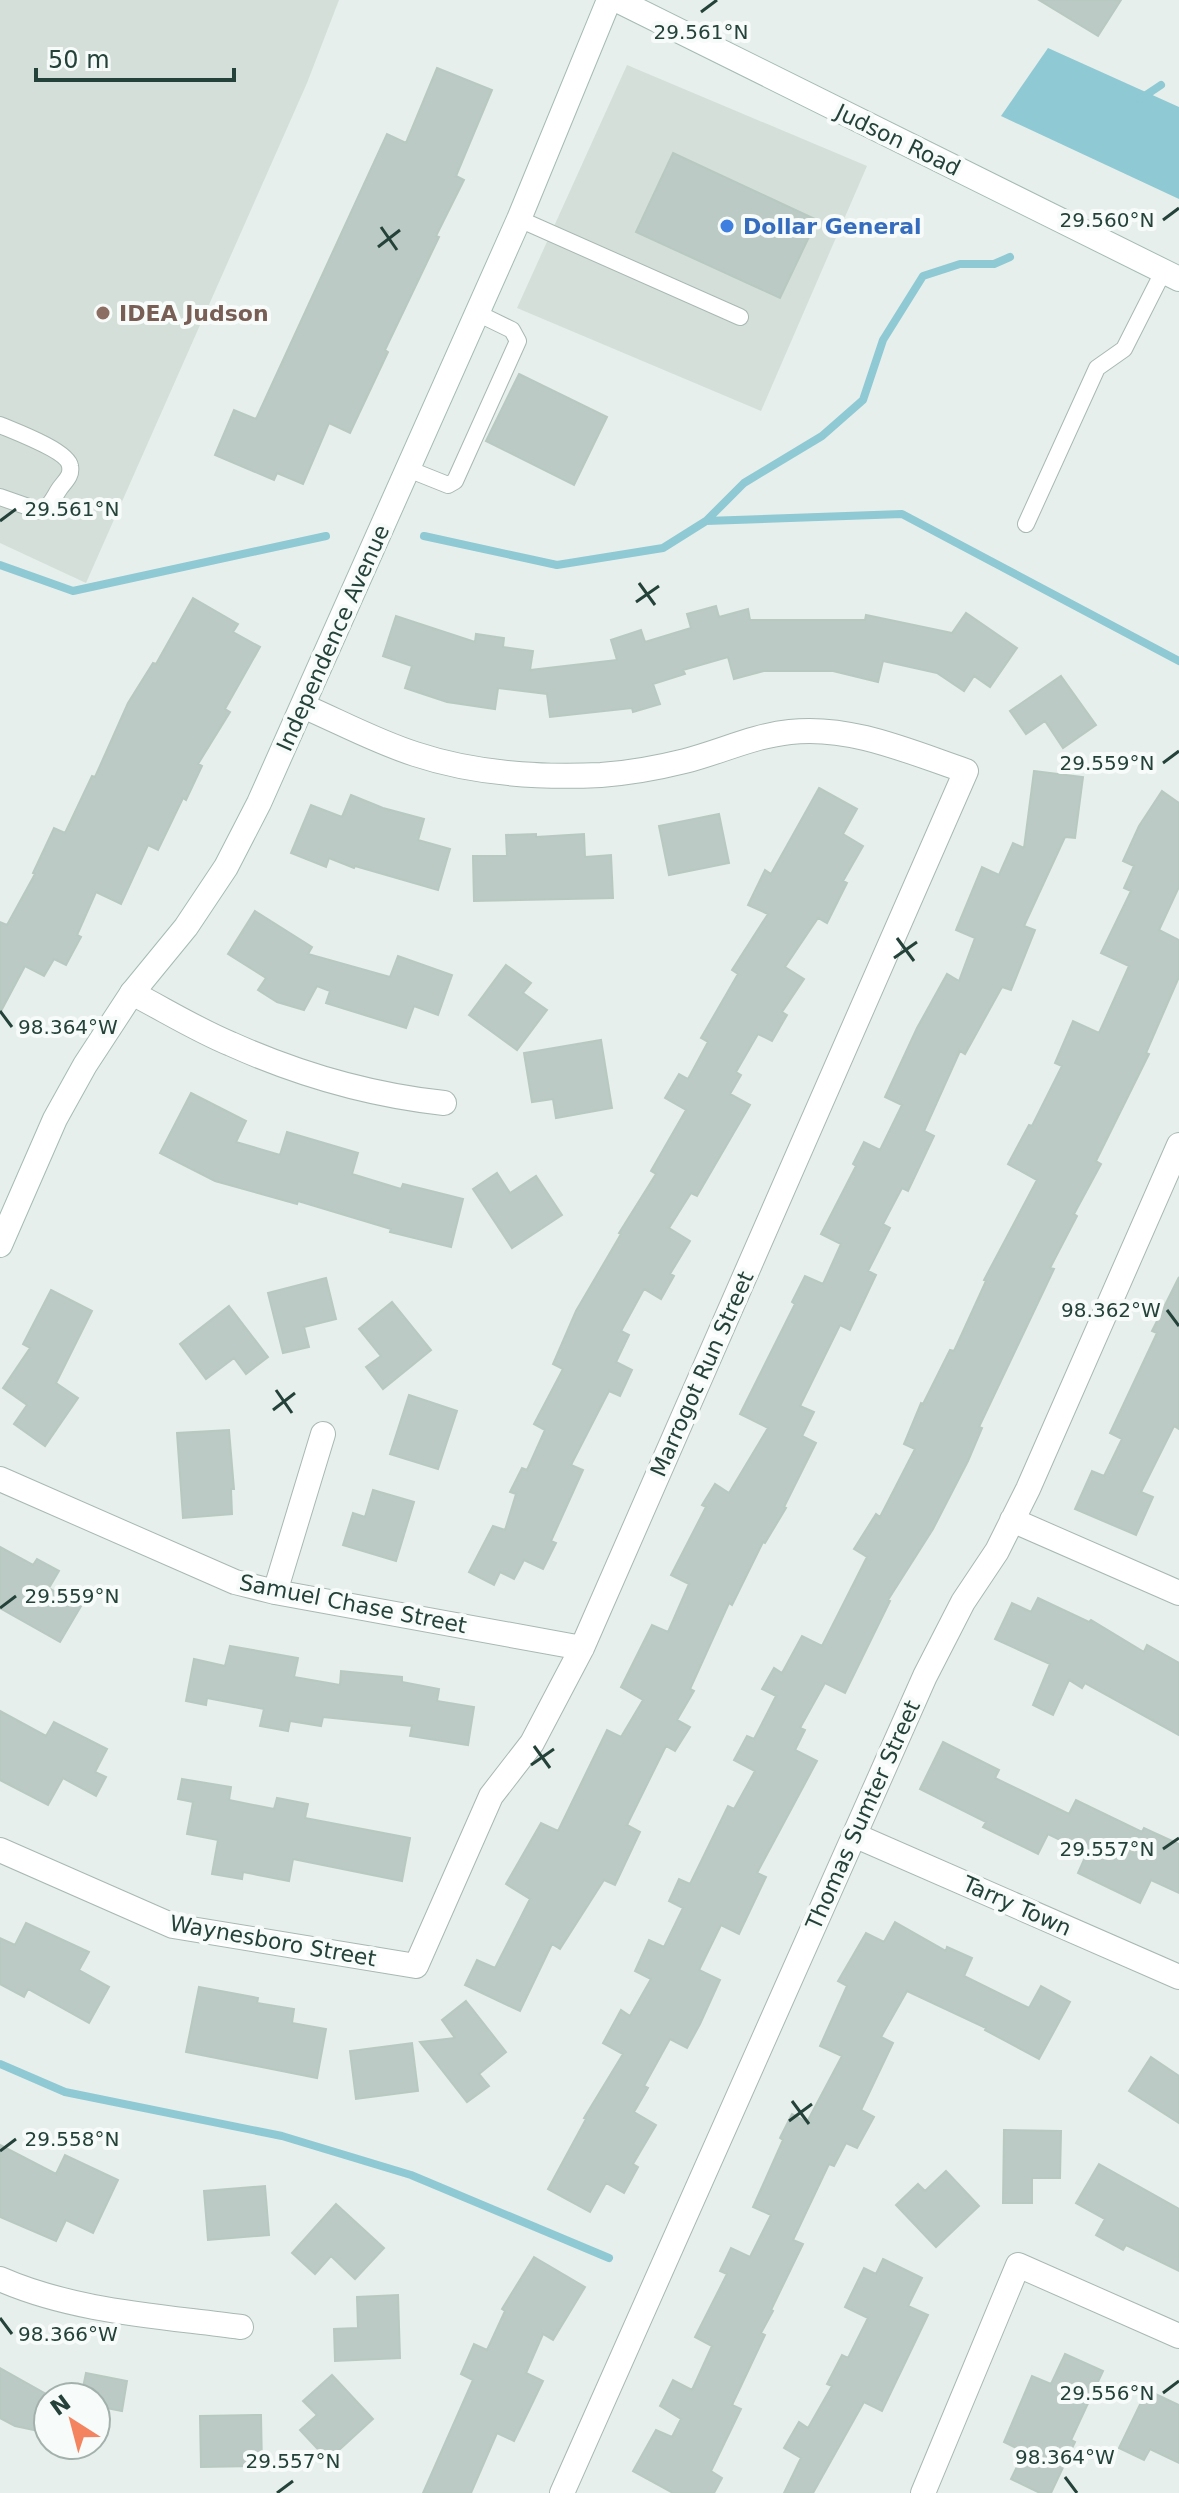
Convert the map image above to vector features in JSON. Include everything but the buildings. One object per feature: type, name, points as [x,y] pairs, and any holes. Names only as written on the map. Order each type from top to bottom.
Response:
[{"type":"street","name":"Independence Avenue","points":[[0,1245],[55,1119],[85,1065],[132,993],[186,927],[226,867],[259,803],[519,219],[609,0]]},
{"type":"street","name":"Judson Road","points":[[617,0],[1171,275]]},
{"type":"street","name":"Marrogot Run Street","points":[[303,706],[415,754],[504,774],[604,775],[646,770],[687,761],[745,740],[791,731],[838,732],[869,739],[966,771],[582,1648],[532,1743],[491,1796],[416,1966]]},
{"type":"street","points":[[132,993],[229,1044],[311,1075],[396,1098],[444,1103]]},
{"type":"street","name":"Thomas Sumter Street","points":[[562,2493],[932,1664],[963,1602],[997,1551],[1012,1520],[1179,1145]]},
{"type":"street","points":[[275,1592],[323,1434]]},
{"type":"street","name":"Samuel Chase Street","points":[[0,1479],[235,1582],[582,1648]]},
{"type":"street","points":[[1012,1520],[1179,1593]]},
{"type":"street","name":"Tarry Town","points":[[854,1835],[1179,1977]]},
{"type":"street","name":"Waynesboro Street","points":[[0,1850],[173,1926],[416,1966]]},
{"type":"street","points":[[923,2493],[1018,2265],[1179,2336]]},
{"type":"street","points":[[0,2279],[48,2296],[91,2306],[241,2327]]},
{"type":"lane","points":[[519,219],[740,317]]},
{"type":"lane","points":[[1026,524],[1097,368],[1124,349],[1171,275]]},
{"type":"lane","points":[[408,469],[448,485],[455,481],[518,341],[512,330],[477,313]]},
{"type":"lane","points":[[0,425],[49,447],[69,461],[71,467],[69,477],[51,505],[40,511],[0,497]]},
{"type":"shaded area","name":"IDEA Judson","points":[[0,0],[339,0],[307,83],[86,583],[0,543]]},
{"type":"shaded area","points":[[627,65],[867,166],[761,411],[517,308]]},
{"type":"water","points":[[1048,48],[1179,107],[1179,199],[1001,116]]},
{"type":"waterway","points":[[1140,99],[1161,85]]},
{"type":"waterway","points":[[706,521],[744,483],[822,436],[863,400],[883,340],[923,276],[960,264],[994,264],[1010,257]]},
{"type":"waterway","points":[[424,536],[557,565],[663,548],[706,521],[902,514],[1179,661]]},
{"type":"waterway","points":[[0,565],[73,591],[326,536]]},
{"type":"waterway","points":[[0,2064],[65,2092],[282,2136],[411,2175],[609,2258]]},
{"type":"place","name":"Dollar General","points":[[727,226]]},
{"type":"place","name":"IDEA Judson","points":[[103,313]]}]
